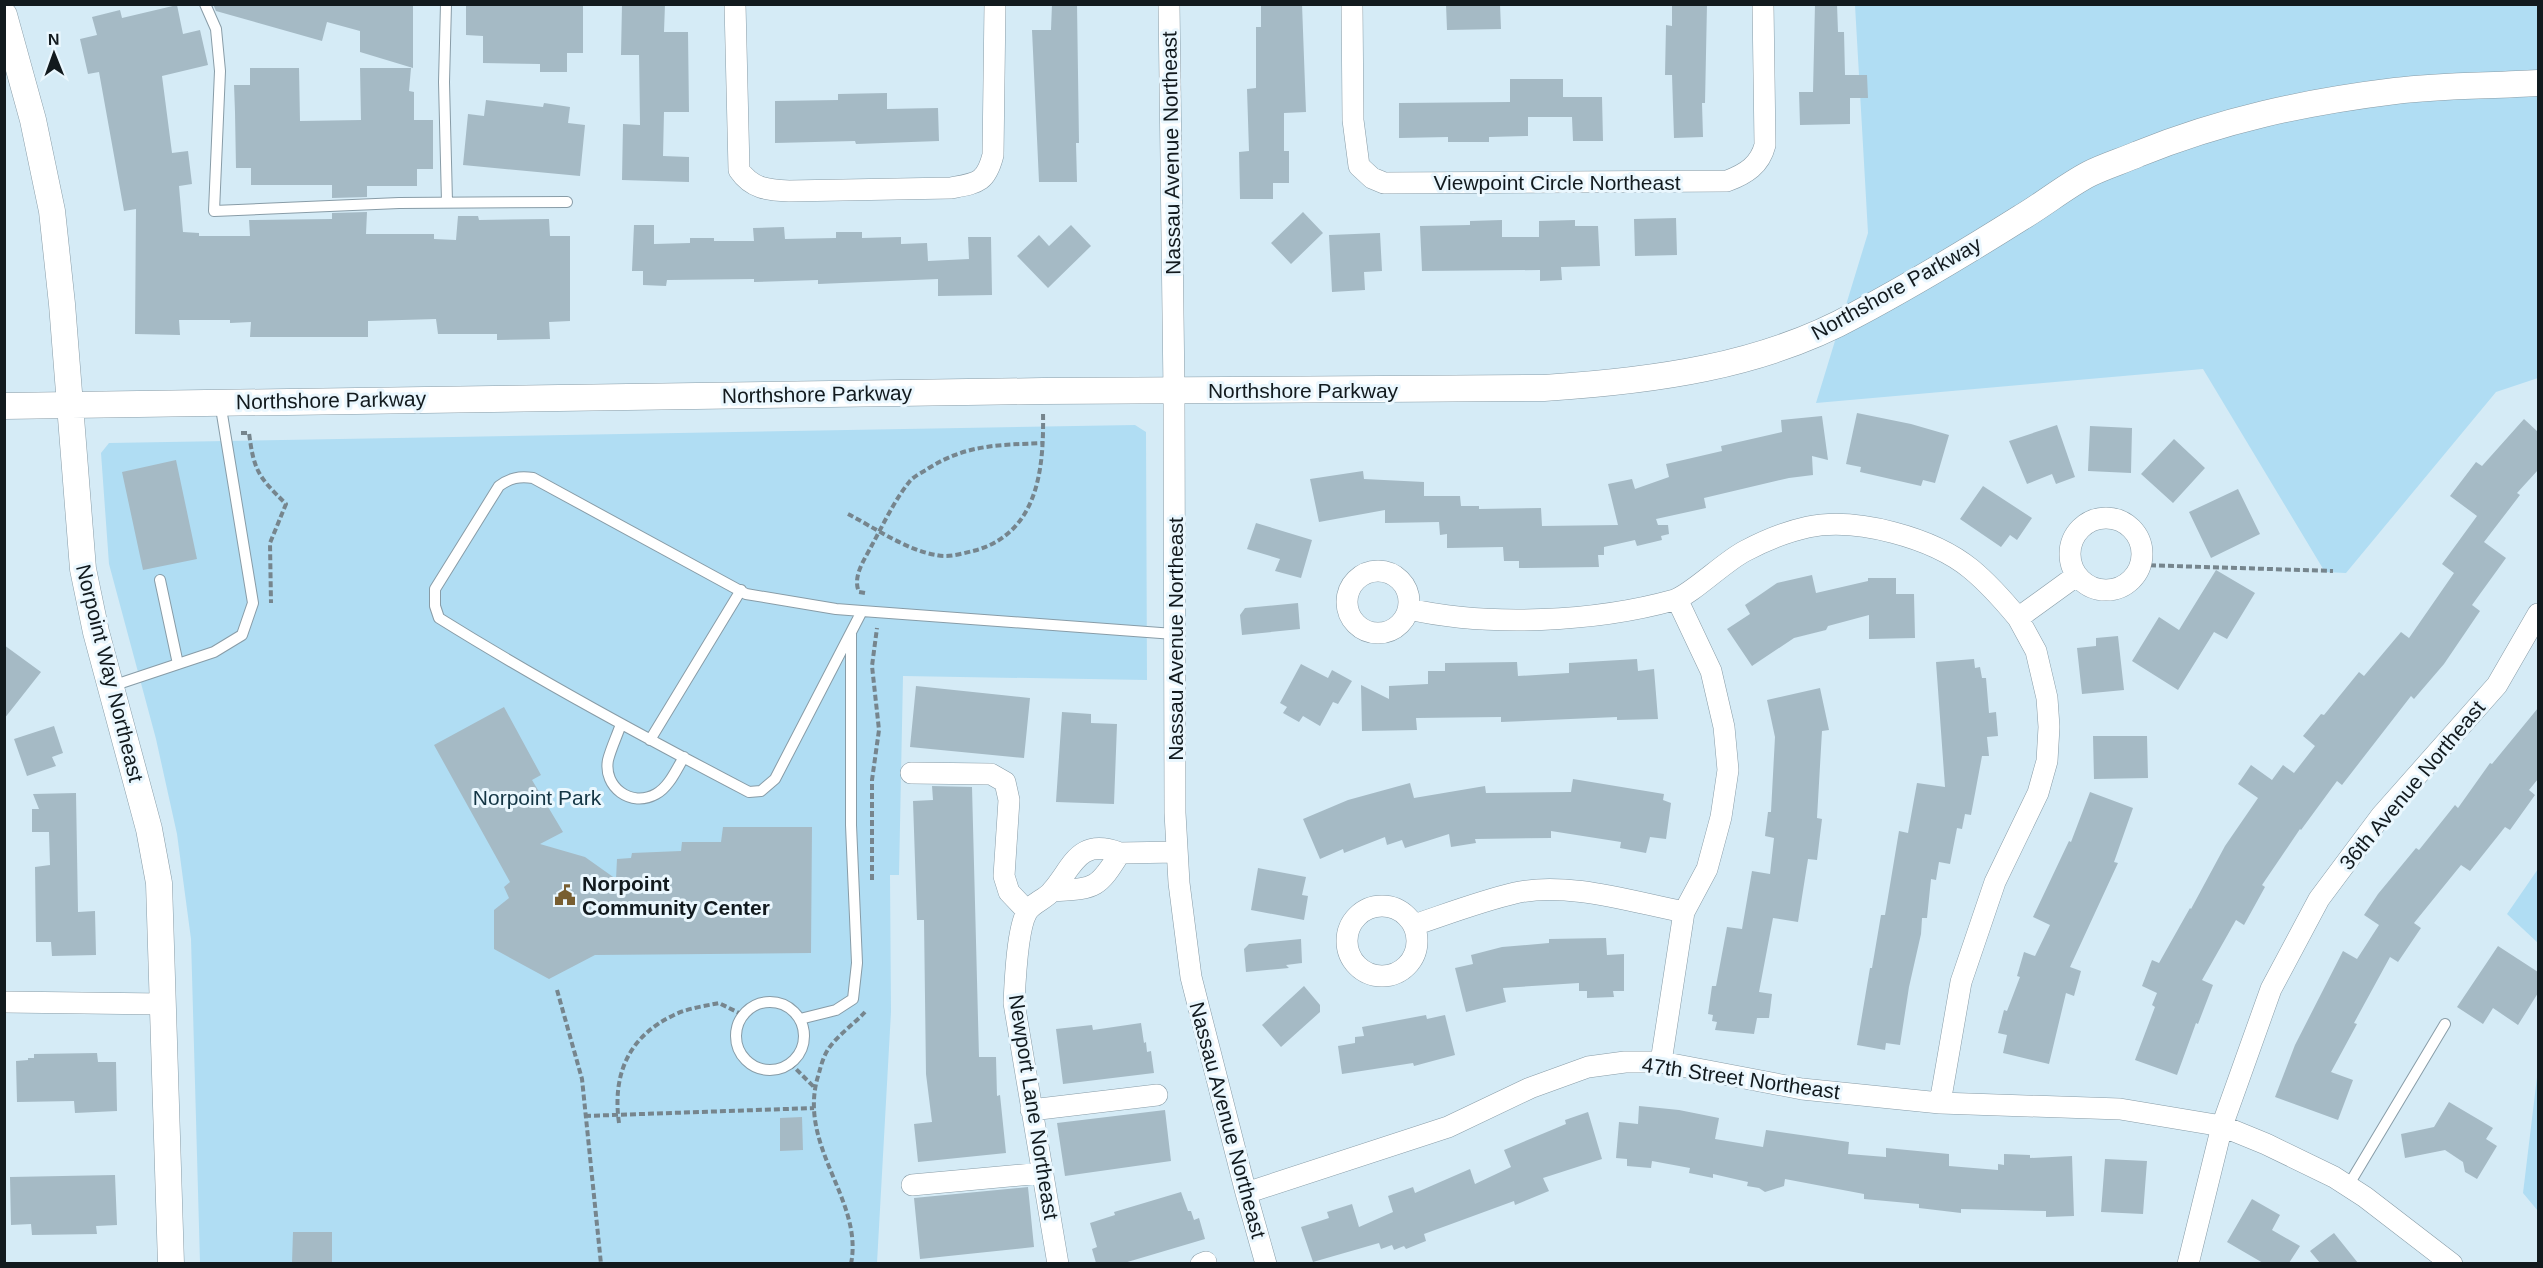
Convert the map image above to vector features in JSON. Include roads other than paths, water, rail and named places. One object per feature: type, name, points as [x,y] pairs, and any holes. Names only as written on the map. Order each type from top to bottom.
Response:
[{"type":"street","points":[[735,4],[739,170],[745,179],[763,189],[789,191],[951,188],[977,183],[984,177],[993,155],[995,4]]},
{"type":"street","name":"Nassau Avenue Northeast","points":[[1170,4],[1177,852],[1184,933],[1191,977],[1245,1194],[1266,1263]]},
{"type":"street","name":"Viewpoint Circle Northeast","points":[[1352,4],[1353,120],[1359,166],[1372,178],[1384,183],[1727,181],[1737,177],[1749,171],[1762,157],[1765,145],[1763,4]]},
{"type":"street","name":"Norpoint Way Northeast","points":[[4,15],[33,120],[52,211],[62,304],[83,569],[96,632],[149,829],[159,883],[171,1263]]},
{"type":"street","name":"Northshore Parkway","points":[[4,406],[1043,391],[1544,388],[1617,383],[1675,375],[1795,343],[1855,316],[2020,219],[2088,175],[2163,144],[2237,119],[2322,101],[2398,90],[2538,83]]},
{"type":"street","points":[[2106,517],[2127,524],[2136,532],[2143,553],[2141,565],[2136,575],[2118,589],[2095,589],[2084,584],[2076,576],[2069,554],[2076,532],[2094,519],[2106,517]]},
{"type":"street","points":[[1409,609],[1444,617],[1509,619],[1598,615],[1677,599],[1734,557],[1773,537],[1811,526],[1880,529],[1941,549],[1970,568],[1995,591],[2018,618],[2036,651],[2047,698],[2049,727],[2047,761],[2038,793],[1995,882],[1961,982],[1940,1103]]},
{"type":"street","points":[[2018,618],[2076,576]]},
{"type":"street","points":[[1660,1062],[1684,912],[1707,869],[1721,817],[1728,770],[1724,727],[1711,670],[1677,599]]},
{"type":"street","name":"36th Avenue Northeast","points":[[2188,1263],[2222,1126],[2271,989],[2319,899],[2381,816],[2497,685],[2538,615]]},
{"type":"street","points":[[911,773],[991,774],[1005,782],[1009,800],[1004,876],[1009,892],[1028,911],[1052,891],[1069,864],[1082,854],[1108,849],[1120,853],[1177,852]]},
{"type":"street","points":[[1052,891],[1085,889],[1095,885],[1104,879],[1120,853]]},
{"type":"street","points":[[1414,925],[1517,893],[1560,890],[1599,895],[1684,912]]},
{"type":"street","name":"Newport Lane Northeast","points":[[1028,911],[1015,972],[1014,1003],[1058,1263]]},
{"type":"street","points":[[4,1002],[162,1004]]},
{"type":"street","name":"47th Street Northeast","points":[[1245,1194],[1448,1127],[1530,1088],[1588,1067],[1625,1062],[1660,1062],[1802,1089],[1940,1103],[2120,1109],[2222,1126],[2302,1160],[2348,1186],[2452,1263]]},
{"type":"street","points":[[1031,1110],[1157,1095]]},
{"type":"street","points":[[912,1185],[1043,1173]]},
{"type":"lane","points":[[205,4],[216,29],[220,71],[214,211],[447,202],[567,202]]},
{"type":"lane","points":[[447,4],[444,82],[447,202]]},
{"type":"lane","points":[[112,686],[214,652],[243,635],[253,603],[220,402]]},
{"type":"lane","points":[[862,611],[775,779],[761,791],[749,792],[621,724],[439,618],[435,606],[435,589],[499,486],[507,480],[520,477],[533,478],[746,594],[862,611],[1174,634]]},
{"type":"lane","points":[[160,580],[178,664]]},
{"type":"lane","points":[[650,740],[741,590]]},
{"type":"lane","points":[[800,1019],[836,1010],[853,999],[857,963],[851,825],[852,630]]},
{"type":"lane","points":[[621,724],[608,761],[610,782],[621,794],[640,798],[655,795],[667,784],[684,758]]},
{"type":"lane","points":[[772,1002],[783,1004],[793,1010],[800,1019],[804,1029],[804,1041],[801,1052],[790,1063],[774,1070],[762,1069],[752,1065],[743,1057],[736,1036],[743,1015],[751,1008],[772,1002]]},
{"type":"lane","points":[[2348,1186],[2445,1024]]},
{"type":"place","name":"Norpoint Community Center","points":[[565,895]]},
{"type":"park label","name":"Norpoint Park","points":[[537,797]]}]
